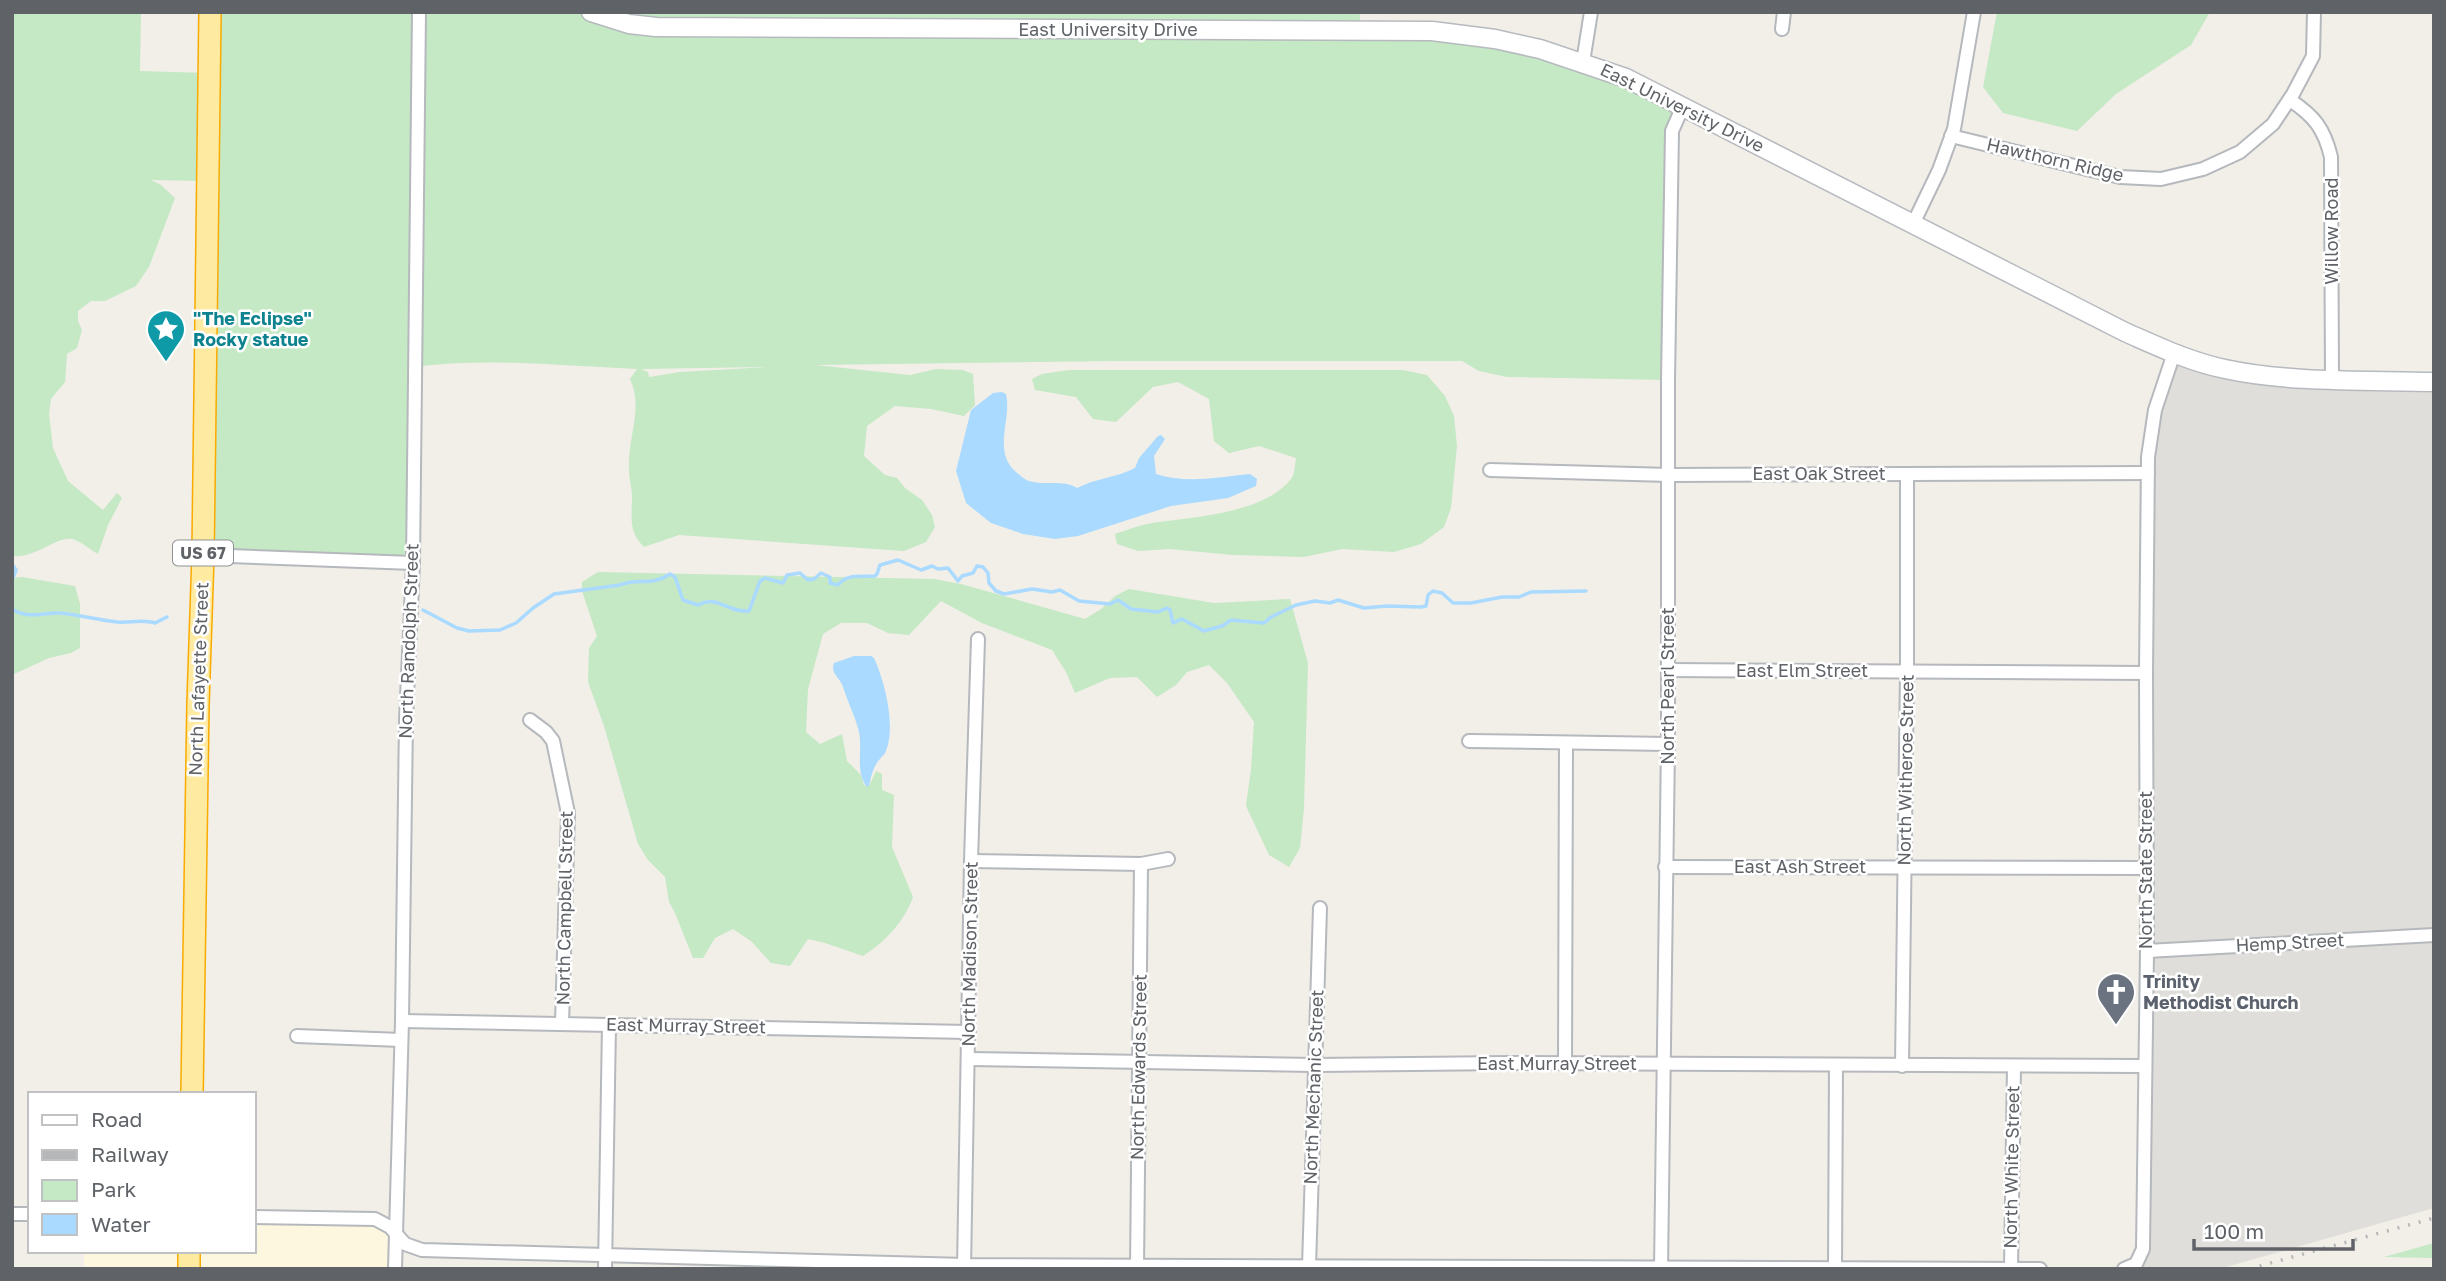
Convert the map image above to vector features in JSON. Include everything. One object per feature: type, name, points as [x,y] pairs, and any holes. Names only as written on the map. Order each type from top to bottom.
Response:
[{"type":"highway","name":"North Lafayette Street","points":[[192,1092],[210,12]]},
{"type":"main road","name":"East University Drive","points":[[591,12],[629,24],[656,27],[1432,31],[1518,44],[1583,62],[1626,78],[2125,332],[2174,353],[2242,373],[2434,382]]},
{"type":"street","name":"North Randolph Street","points":[[395,1269],[406,720],[413,563],[419,12]]},
{"type":"street","points":[[1583,62],[1591,12]]},
{"type":"street","points":[[1782,29],[1784,12]]},
{"type":"street","points":[[1913,224],[1939,170],[1951,136],[1974,12]]},
{"type":"street","name":"Hawthorn Ridge","points":[[1951,136],[2120,177],[2161,179],[2203,169],[2239,152],[2273,124],[2290,100],[2313,55],[2314,12]]},
{"type":"street","name":"Willow Road","points":[[2290,100],[2322,128],[2331,157],[2332,379]]},
{"type":"street","name":"North Pearl Street","points":[[1661,1268],[1672,131],[1683,106]]},
{"type":"street","name":"North State Street","points":[[2130,1266],[2140,1259],[2143,1249],[2149,441],[2155,410],[2174,353]]},
{"type":"street","name":"East Oak Street","points":[[1490,470],[1670,475],[2148,473]]},
{"type":"street","name":"North Witheroe Street","points":[[1902,1066],[1908,474]]},
{"type":"street","points":[[203,555],[413,563]]},
{"type":"street","name":"North Madison Street","points":[[964,1267],[978,639]]},
{"type":"street","name":"East Elm Street","points":[[1668,670],[2146,674]]},
{"type":"street","name":"North Campbell Street","points":[[530,720],[553,741],[568,813],[562,1024]]},
{"type":"street","points":[[1469,741],[1668,744]]},
{"type":"street","points":[[1565,1064],[1566,743]]},
{"type":"street","points":[[971,861],[1141,864],[1168,859]]},
{"type":"street","name":"North Edwards Street","points":[[1137,1267],[1141,864]]},
{"type":"street","name":"East Ash Street","points":[[1665,866],[2145,868]]},
{"type":"street","name":"North Mechanic Street","points":[[1309,1267],[1320,908]]},
{"type":"street","name":"Hemp Street","points":[[2147,951],[2434,935]]},
{"type":"street","name":"East Murray Street","points":[[402,1021],[969,1032]]},
{"type":"street","points":[[605,1262],[609,1024]]},
{"type":"street","points":[[297,1036],[401,1040]]},
{"type":"street","name":"East Murray Street","points":[[969,1059],[1315,1065],[2145,1066]]},
{"type":"street","points":[[1835,1268],[1836,1065]]},
{"type":"street","name":"North White Street","points":[[2011,1269],[2014,1066]]},
{"type":"street","points":[[256,1217],[375,1219],[385,1223],[405,1244],[422,1250],[605,1262],[964,1267],[2040,1269]]},
{"type":"shaded area","points":[[2171,362],[2213,377],[2297,389],[2434,393],[2434,1208],[2219,1269],[2124,1269],[2140,1259],[2148,457]]},
{"type":"shaded area","points":[[256,1217],[375,1219],[390,1227],[395,1269],[84,1269],[84,1253],[256,1253]]},
{"type":"green space","points":[[12,12],[141,12],[140,71],[209,73],[210,12],[1360,12],[1360,30],[1562,55],[1678,114],[1668,380],[1507,377],[1479,371],[1462,361],[1115,361],[815,365],[910,375],[936,369],[963,370],[973,374],[975,405],[964,416],[931,409],[895,406],[867,426],[864,456],[885,475],[897,478],[905,488],[922,500],[932,515],[935,527],[926,542],[904,551],[679,535],[644,547],[633,530],[629,473],[635,412],[634,390],[630,379],[637,369],[497,362],[413,367],[413,563],[203,555],[207,181],[151,180],[175,198],[149,267],[136,286],[105,301],[91,301],[78,311],[82,330],[77,348],[67,354],[65,382],[51,399],[49,414],[53,448],[68,481],[103,510],[117,493],[122,498],[108,525],[98,554],[79,542],[66,539],[29,554],[12,556]],"holes":[[[768,367],[680,372],[649,377],[648,372],[641,369]]]},
{"type":"green space","points":[[1997,12],[2210,12],[2191,45],[2116,94],[2077,131],[2003,113],[1983,87]]},
{"type":"green space","points":[[1069,370],[1403,370],[1427,375],[1445,396],[1454,416],[1457,446],[1451,508],[1444,527],[1421,544],[1394,552],[1342,549],[1304,557],[1233,555],[1170,549],[1138,551],[1117,544],[1115,534],[1138,526],[1226,512],[1264,500],[1279,491],[1291,479],[1296,458],[1259,446],[1229,453],[1214,441],[1209,399],[1178,382],[1153,387],[1116,422],[1093,419],[1076,397],[1035,390],[1032,379],[1042,374]]},
{"type":"green space","points":[[598,572],[934,579],[1085,619],[1115,596],[1129,589],[1214,603],[1290,599],[1308,663],[1304,808],[1300,848],[1289,867],[1269,855],[1246,806],[1254,722],[1227,683],[1209,665],[1187,672],[1176,685],[1157,697],[1137,677],[1110,678],[1075,693],[1052,650],[982,623],[941,601],[909,635],[888,633],[867,623],[841,623],[823,634],[808,689],[806,732],[820,744],[842,734],[847,761],[861,775],[864,785],[869,786],[876,771],[882,774],[882,790],[894,795],[892,847],[913,897],[899,923],[886,938],[863,956],[808,939],[790,966],[771,963],[751,941],[733,929],[715,938],[703,958],[693,958],[669,902],[665,877],[648,860],[638,844],[604,726],[588,682],[589,648],[597,636],[582,591],[582,582]]},
{"type":"green space","points":[[22,577],[75,586],[80,604],[80,648],[49,658],[12,675],[12,578]]},
{"type":"green space","points":[[2434,1243],[2434,1258],[2384,1257]]},
{"type":"water","points":[[993,393],[1006,394],[1007,404],[1005,455],[1016,472],[1027,480],[1066,484],[1077,488],[1121,474],[1135,468],[1139,458],[1161,435],[1165,439],[1154,456],[1156,474],[1191,479],[1250,474],[1257,479],[1256,486],[1228,498],[1171,506],[1078,536],[1055,539],[1023,534],[991,523],[966,503],[956,471],[971,410]]},
{"type":"water","points":[[854,656],[874,658],[882,679],[889,717],[889,741],[886,751],[875,766],[867,787],[861,774],[858,728],[842,684],[833,670],[834,663]]},
{"type":"waterway","points":[[423,610],[457,628],[469,631],[500,630],[516,623],[554,594],[657,580],[670,574],[675,577],[683,600],[698,605],[711,602],[749,611],[760,581],[765,578],[783,583],[787,575],[800,573],[808,580],[821,573],[830,577],[830,583],[838,585],[850,577],[875,576],[880,565],[898,560],[921,570],[932,566],[938,569],[948,568],[958,581],[962,576],[973,573],[977,566],[983,567],[988,573],[989,583],[996,591],[1004,594],[1032,589],[1052,592],[1060,590],[1079,601],[1110,604],[1118,600],[1131,609],[1158,612],[1167,608],[1173,623],[1182,619],[1204,631],[1222,626],[1231,620],[1264,623],[1296,605],[1315,601],[1330,603],[1338,600],[1364,608],[1421,607],[1426,606],[1428,595],[1433,591],[1442,593],[1453,603],[1519,597],[1531,592],[1586,591]]},
{"type":"waterway","points":[[12,564],[16,570],[12,580]]},
{"type":"waterway","points":[[12,609],[24,614],[61,613],[117,622],[155,623],[167,617]]},
{"type":"railway","points":[[2249,1269],[2434,1218]]},
{"type":"place","name":"\"The Eclipse\" Rocky statue","points":[[166,363]]},
{"type":"place","name":"Trinity Methodist Church","points":[[2116,1026]]}]
